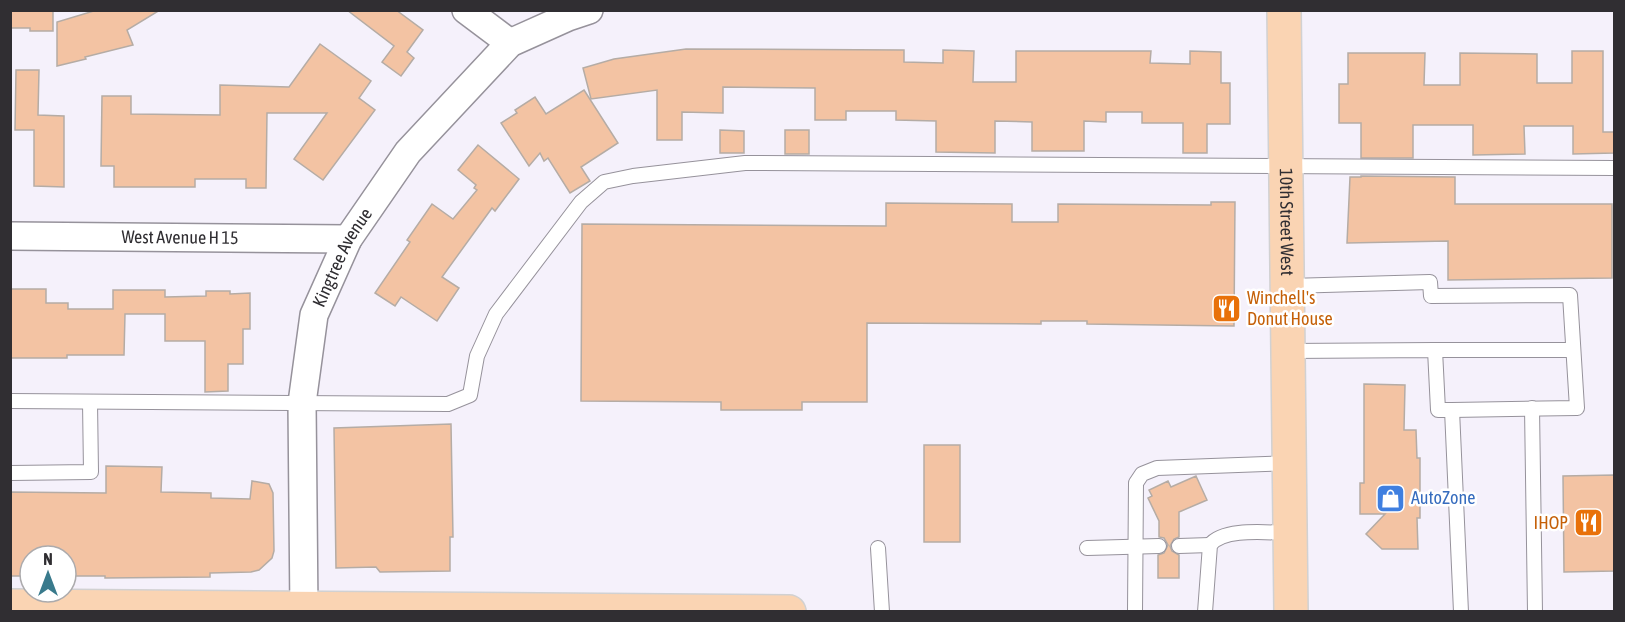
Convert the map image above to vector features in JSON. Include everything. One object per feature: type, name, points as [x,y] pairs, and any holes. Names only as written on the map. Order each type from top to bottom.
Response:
[{"type":"main road","name":"10th Street West","points":[[1284,10],[1291,612]]},
{"type":"main road","points":[[10,606],[133,609],[789,612]]},
{"type":"street","points":[[466,10],[510,42]]},
{"type":"street","name":"Kingtree Avenue","points":[[304,610],[302,403],[314,315],[348,239],[408,152],[510,42],[589,10]]},
{"type":"street","name":"West Avenue H 15","points":[[10,236],[348,239]]},
{"type":"lane","points":[[10,401],[448,404],[470,395],[477,357],[496,314],[581,202],[604,182],[633,176],[745,163],[1614,168]]},
{"type":"lane","points":[[1288,286],[1430,282],[1431,296],[1570,295],[1577,408],[1438,410],[1436,350]]},
{"type":"lane","points":[[1289,351],[1573,350]]},
{"type":"lane","points":[[10,472],[91,472],[90,402]]},
{"type":"lane","points":[[1532,408],[1535,612]]},
{"type":"lane","points":[[1452,410],[1461,612]]},
{"type":"lane","points":[[1135,612],[1136,483],[1138,479],[1150,470],[1165,467],[1290,463]]},
{"type":"lane","points":[[1205,612],[1210,545],[1218,537],[1230,534],[1291,532]]},
{"type":"lane","points":[[1179,546],[1210,545]]},
{"type":"lane","points":[[1087,548],[1159,546]]},
{"type":"lane","points":[[878,548],[882,612]]},
{"type":"building","points":[[10,10],[53,10],[53,31],[10,28]]},
{"type":"building","points":[[97,10],[160,10],[127,30],[133,45],[57,66],[57,22]]},
{"type":"building","points":[[347,10],[396,10],[423,30],[407,52],[414,58],[401,76],[382,62],[394,46]]},
{"type":"building","points":[[320,44],[371,81],[359,98],[375,110],[323,180],[294,159],[327,113],[267,113],[266,188],[246,188],[246,179],[195,179],[195,187],[114,187],[114,166],[101,166],[102,96],[131,96],[131,114],[220,115],[220,85],[289,87]]},
{"type":"building","points":[[686,49],[904,50],[904,62],[943,63],[943,50],[974,51],[973,82],[1016,82],[1016,51],[1151,51],[1150,63],[1190,64],[1190,51],[1221,52],[1221,83],[1230,83],[1230,124],[1207,124],[1207,153],[1183,153],[1183,123],[1142,123],[1142,112],[1106,112],[1106,122],[1084,121],[1084,151],[1032,151],[1032,122],[995,121],[995,153],[936,152],[936,121],[896,120],[896,111],[846,111],[846,120],[815,120],[815,88],[723,87],[723,113],[682,112],[682,140],[657,140],[657,90],[591,99],[583,68],[614,59]]},
{"type":"building","points":[[1572,51],[1603,51],[1603,132],[1614,132],[1614,153],[1573,154],[1573,126],[1524,126],[1525,154],[1473,155],[1473,125],[1413,125],[1413,158],[1361,158],[1361,123],[1339,123],[1339,84],[1348,84],[1348,53],[1425,53],[1424,85],[1460,85],[1460,53],[1537,54],[1537,83],[1572,83]]},
{"type":"building","points":[[16,70],[39,70],[38,115],[64,116],[64,187],[34,186],[34,130],[15,130]]},
{"type":"building","points":[[584,90],[618,143],[581,167],[590,181],[570,193],[548,158],[544,161],[540,153],[529,166],[501,123],[517,113],[515,110],[535,97],[546,114]]},
{"type":"building","points":[[720,130],[744,131],[744,153],[720,153]]},
{"type":"building","points":[[785,130],[809,130],[809,154],[785,154]]},
{"type":"building","points":[[478,145],[519,179],[495,211],[492,208],[442,277],[459,288],[437,321],[401,297],[395,306],[375,293],[410,242],[407,240],[432,204],[453,219],[477,190],[474,188],[476,185],[458,170]]},
{"type":"building","points":[[1350,177],[1455,177],[1455,204],[1612,204],[1612,278],[1448,280],[1448,241],[1347,243]]},
{"type":"building","points":[[1211,202],[1235,202],[1234,326],[1087,324],[1087,321],[1041,321],[1041,324],[867,323],[867,402],[802,402],[802,410],[721,410],[721,402],[581,401],[582,224],[886,226],[886,203],[1012,204],[1012,222],[1058,222],[1058,204],[1211,205]]},
{"type":"building","points":[[11,289],[46,289],[46,303],[68,303],[68,309],[113,309],[113,290],[165,290],[165,297],[206,296],[206,291],[230,291],[230,294],[250,293],[250,329],[243,329],[243,364],[228,364],[228,391],[205,392],[205,341],[165,341],[165,314],[125,314],[124,355],[11,358]]},
{"type":"building","name":"AutoZone","points":[[1364,384],[1405,385],[1404,430],[1416,430],[1417,458],[1420,458],[1418,549],[1382,549],[1366,534],[1385,514],[1360,514],[1360,483],[1364,483]]},
{"type":"building","points":[[451,424],[453,537],[450,537],[450,571],[380,572],[376,567],[336,568],[334,428]]},
{"type":"building","points":[[924,445],[960,445],[960,542],[924,542]]},
{"type":"building","points":[[106,466],[162,467],[161,492],[211,493],[211,498],[250,499],[252,481],[269,484],[273,493],[274,551],[272,558],[259,570],[210,573],[210,577],[105,578],[105,576],[78,576],[78,544],[18,544],[18,576],[10,576],[10,492],[106,493]]},
{"type":"building","name":"IHOP","points":[[1614,475],[1614,571],[1564,572],[1563,476]]},
{"type":"building","points":[[1196,476],[1207,500],[1179,512],[1179,537],[1174,539],[1170,546],[1172,551],[1179,555],[1179,578],[1158,578],[1158,555],[1164,553],[1168,545],[1164,538],[1159,537],[1159,521],[1148,498],[1152,496],[1149,490],[1168,481],[1171,487]]},
{"type":"place","name":"Winchell's Donut House","points":[[1226,308]]},
{"type":"place","name":"AutoZone","points":[[1390,498]]},
{"type":"place","name":"IHOP","points":[[1589,523]]}]
